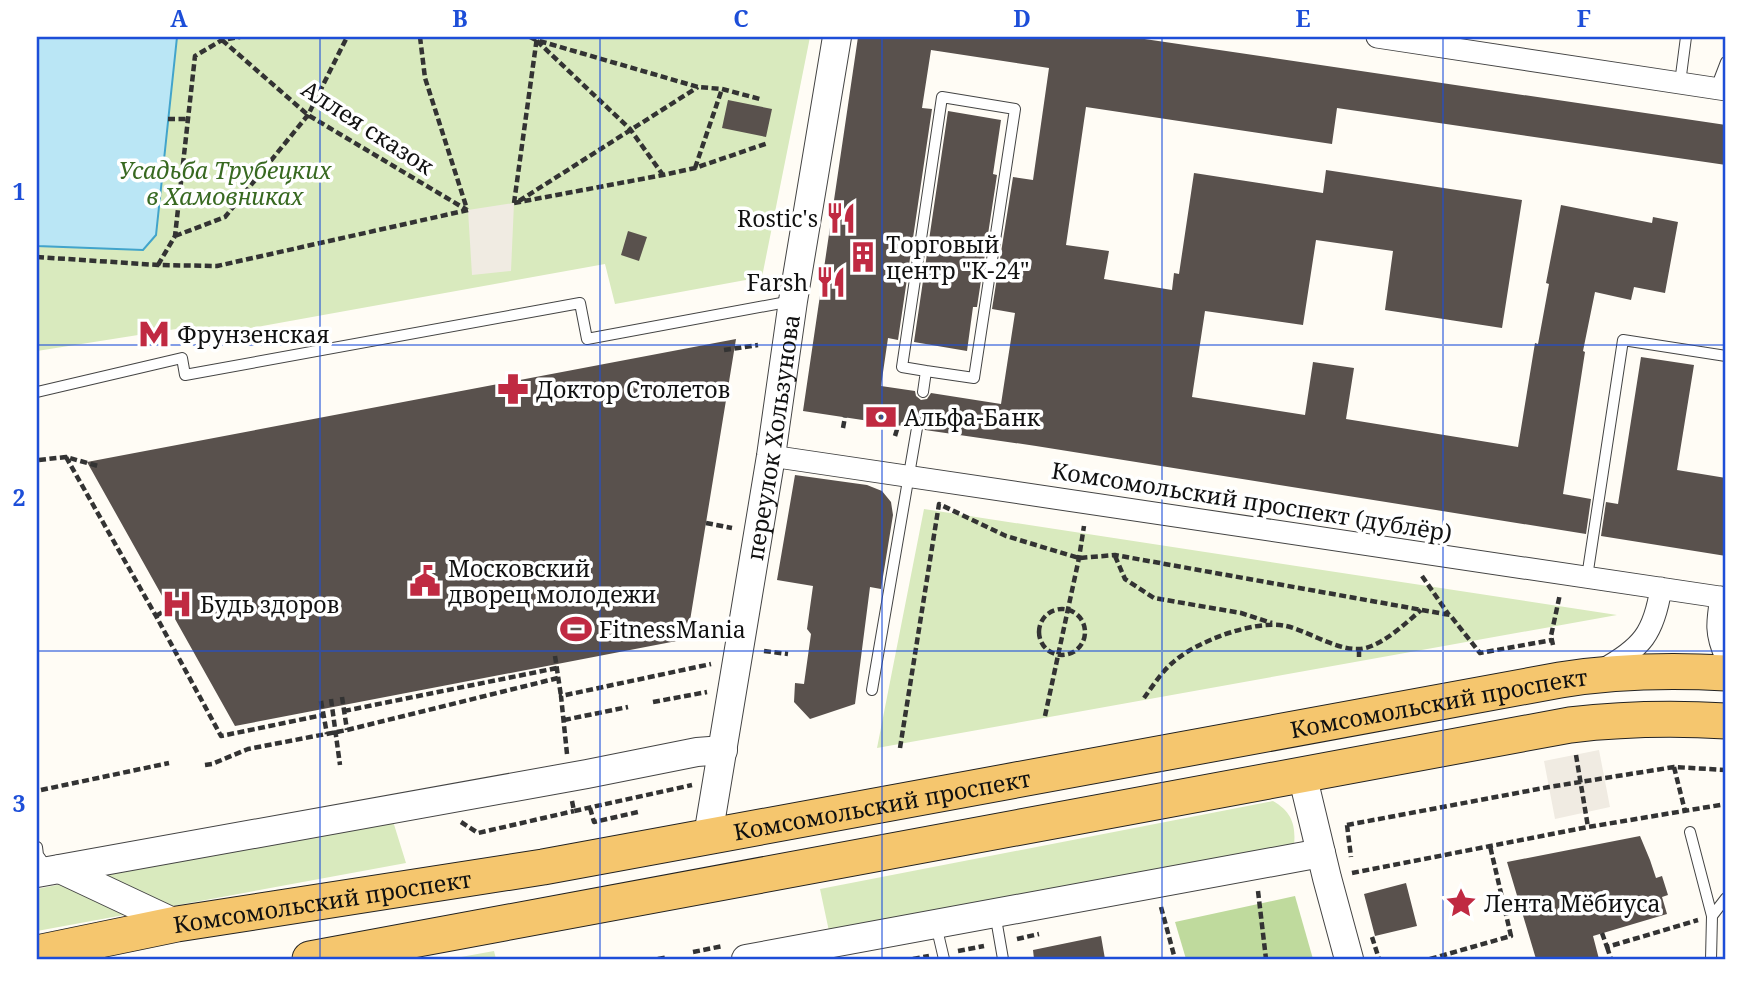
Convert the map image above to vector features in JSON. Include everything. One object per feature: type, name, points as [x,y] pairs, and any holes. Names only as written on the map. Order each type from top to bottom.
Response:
[{"type":"main road","name":"Комсомольский проспект","points":[[37,953],[177,925],[543,867],[1592,675],[1682,671],[1726,673]]},
{"type":"main road","name":"Комсомольский проспект","points":[[310,959],[1570,725],[1680,718],[1726,721]]},
{"type":"street","name":"переулок Хользунова","points":[[708,836],[837,37]]},
{"type":"street","points":[[1377,37],[1482,49],[1721,89]]},
{"type":"street","name":"Комсомольский проспект (дублёр)","points":[[771,456],[1724,598]]},
{"type":"street","points":[[1592,675],[1619,661],[1648,634],[1657,612],[1661,588]]},
{"type":"street","points":[[1724,598],[1716,625],[1719,642],[1726,657]]},
{"type":"street","points":[[46,865],[570,778],[697,752],[723,750]]},
{"type":"street","points":[[1302,774],[1349,959]]},
{"type":"street","points":[[740,951],[936,924],[1321,853]]},
{"type":"street","points":[[46,865],[177,925]]},
{"type":"lane","points":[[1680,83],[1686,37]]},
{"type":"lane","points":[[1721,89],[1726,62]]},
{"type":"lane","points":[[942,97],[1015,108],[974,378],[926,371],[902,367],[942,97]]},
{"type":"lane","points":[[37,392],[182,358],[185,375],[580,303],[587,339],[793,301]]},
{"type":"lane","points":[[1587,577],[1623,340],[1726,356]]},
{"type":"lane","points":[[923,392],[926,371]]},
{"type":"lane","points":[[872,690],[917,428]]},
{"type":"lane","points":[[1690,832],[1712,916],[1711,959]]},
{"type":"lane","points":[[1712,916],[1726,898]]},
{"type":"lane","points":[[995,914],[1003,959]]},
{"type":"lane","points":[[936,924],[944,959]]},
{"type":"path","points":[[158,265],[175,236],[195,56],[222,39],[240,37]]},
{"type":"path","points":[[175,236],[225,218],[308,115],[347,37]]},
{"type":"path","points":[[37,257],[217,266],[468,210],[425,78],[420,37]]},
{"type":"path","points":[[530,37],[698,87],[722,89],[760,99]]},
{"type":"path","points":[[537,38],[630,129],[663,175]]},
{"type":"path","points":[[514,203],[537,38]]},
{"type":"path","name":"Аллея сказок","points":[[222,39],[308,115],[468,210]]},
{"type":"path","points":[[514,203],[698,87]]},
{"type":"path","points":[[695,168],[722,89]]},
{"type":"path","points":[[168,119],[188,119]]},
{"type":"path","points":[[514,203],[695,168],[768,144]]},
{"type":"path","points":[[724,350],[758,345]]},
{"type":"path","points":[[843,428],[845,418]]},
{"type":"path","points":[[66,457],[221,736],[323,715]]},
{"type":"path","points":[[39,460],[66,457],[98,466]]},
{"type":"path","points":[[900,748],[939,504],[1006,536],[1079,558],[1115,555],[1450,615]]},
{"type":"path","points":[[706,523],[732,528]]},
{"type":"path","points":[[1045,716],[1084,526]]},
{"type":"path","points":[[1404,551],[1480,653],[1553,643],[1551,636],[1560,593]]},
{"type":"path","points":[[1115,555],[1125,579],[1154,598],[1241,613],[1359,650],[1382,641],[1421,610]]},
{"type":"path","points":[[156,616],[176,604]]},
{"type":"path","points":[[1067,609],[1083,622],[1084,636],[1082,643],[1072,653],[1058,654],[1044,646],[1039,632],[1045,617],[1051,612],[1067,609]]},
{"type":"path","points":[[1144,698],[1171,663],[1203,642],[1242,628],[1275,624]]},
{"type":"path","points":[[684,631],[717,625]]},
{"type":"path","points":[[1359,650],[1359,657]]},
{"type":"path","points":[[759,651],[788,654]]},
{"type":"path","points":[[555,656],[574,811],[693,785]]},
{"type":"path","points":[[561,696],[711,664]]},
{"type":"path","points":[[344,711],[557,668]]},
{"type":"path","points":[[205,765],[248,749],[347,730],[558,678]]},
{"type":"path","points":[[653,702],[700,693]]},
{"type":"path","points":[[342,697],[347,730]]},
{"type":"path","points":[[331,699],[340,765]]},
{"type":"path","points":[[321,701],[327,734]]},
{"type":"path","points":[[564,720],[628,707]]},
{"type":"path","points":[[1576,755],[1588,827]]},
{"type":"path","points":[[41,790],[169,763]]},
{"type":"path","points":[[1674,767],[1690,832]]},
{"type":"path","points":[[1347,825],[1674,767],[1726,770]]},
{"type":"path","points":[[1348,874],[1588,827],[1726,804]]},
{"type":"path","points":[[590,808],[594,822],[638,812]]},
{"type":"path","points":[[1430,959],[1511,936],[1490,846]]},
{"type":"path","points":[[1258,891],[1266,959]]},
{"type":"path","points":[[1161,907],[1175,959]]},
{"type":"path","points":[[1606,947],[1712,916]]},
{"type":"path","points":[[1602,933],[1611,959]]},
{"type":"path","points":[[693,952],[740,951]]},
{"type":"path","points":[[658,959],[668,957]]},
{"type":"green space","name":"Усадьба Трубецких в Хамовниках","points":[[37,37],[810,37],[762,277],[615,304],[605,264],[201,337],[195,326],[37,351]]},
{"type":"green space","points":[[924,509],[1617,615],[877,748]]},
{"type":"green space","points":[[1273,801],[1289,815],[1294,832],[1294,846],[830,936],[820,889]]},
{"type":"green space","points":[[392,818],[406,863],[37,931],[37,889]]},
{"type":"green space","points":[[1295,896],[1313,959],[1186,959],[1175,922]]},
{"type":"green space","points":[[494,951],[496,959],[450,959]]},
{"type":"shaded area","points":[[514,203],[511,271],[472,275],[468,210]]},
{"type":"shaded area","points":[[1599,750],[1610,807],[1555,819],[1544,761]]},
{"type":"water","points":[[37,37],[177,37],[156,235],[143,250],[37,246]]},
{"type":"building","points":[[858,37],[1131,37],[1726,125],[1726,165],[1337,108],[1332,144],[1086,107],[1066,245],[1109,251],[1104,279],[1172,290],[1174,273],[1179,274],[1194,173],[1323,193],[1326,170],[1522,200],[1502,328],[1385,310],[1393,251],[1316,240],[1303,325],[1205,311],[1192,397],[1305,415],[1313,362],[1354,368],[1346,419],[1518,447],[1561,205],[1652,223],[1653,217],[1678,222],[1665,293],[1634,287],[1631,300],[1595,292],[1583,351],[1585,352],[1563,494],[1591,499],[1586,534],[925,430],[922,422],[918,420],[909,427],[803,411]],"holes":[[[931,50],[1049,68],[1033,180],[1013,177],[992,309],[1015,313],[1001,404],[931,393],[927,399],[921,400],[915,391],[881,386],[888,338],[898,340],[932,109],[922,108]]]},
{"type":"building","points":[[728,100],[772,109],[766,137],[722,128]]},
{"type":"building","points":[[948,111],[1001,120],[993,174],[997,175],[977,307],[973,307],[967,351],[914,342]]},
{"type":"building","points":[[628,231],[647,237],[639,261],[621,255]]},
{"type":"building","name":"Московский дворец молодежи","points":[[736,339],[687,639],[235,726],[87,462]]},
{"type":"building","points":[[1641,357],[1694,365],[1677,470],[1726,478],[1726,556],[1601,536],[1606,502],[1618,504]]},
{"type":"building","points":[[795,475],[867,485],[882,491],[891,502],[893,515],[881,589],[870,587],[855,704],[810,719],[794,702],[795,683],[804,684],[811,634],[807,629],[813,586],[777,580]]},
{"type":"building","points":[[1640,836],[1656,878],[1662,876],[1668,895],[1662,897],[1667,914],[1593,936],[1599,959],[1536,959],[1507,862]]},
{"type":"building","points":[[1406,883],[1417,926],[1375,936],[1364,894]]},
{"type":"building","points":[[1101,936],[1105,959],[1034,959],[1033,950]]},
{"type":"place","name":"Rostic's","points":[[841,218]]},
{"type":"place","name":"Торговый центр \"К-24\"","points":[[863,257]]},
{"type":"place","name":"Farsh","points":[[831,282]]},
{"type":"place","name":"Фрунзенская","points":[[154,334]]},
{"type":"place","name":"Доктор Столетов","points":[[513,389]]},
{"type":"place","name":"Альфа-Банк","points":[[881,417]]},
{"type":"place","name":"Московский дворец молодежи","points":[[425,581]]},
{"type":"place","name":"Будь здоров","points":[[177,604]]},
{"type":"place","name":"FitnessMania","points":[[576,629]]},
{"type":"place","name":"Лента Мёбиуса","points":[[1461,903]]}]
